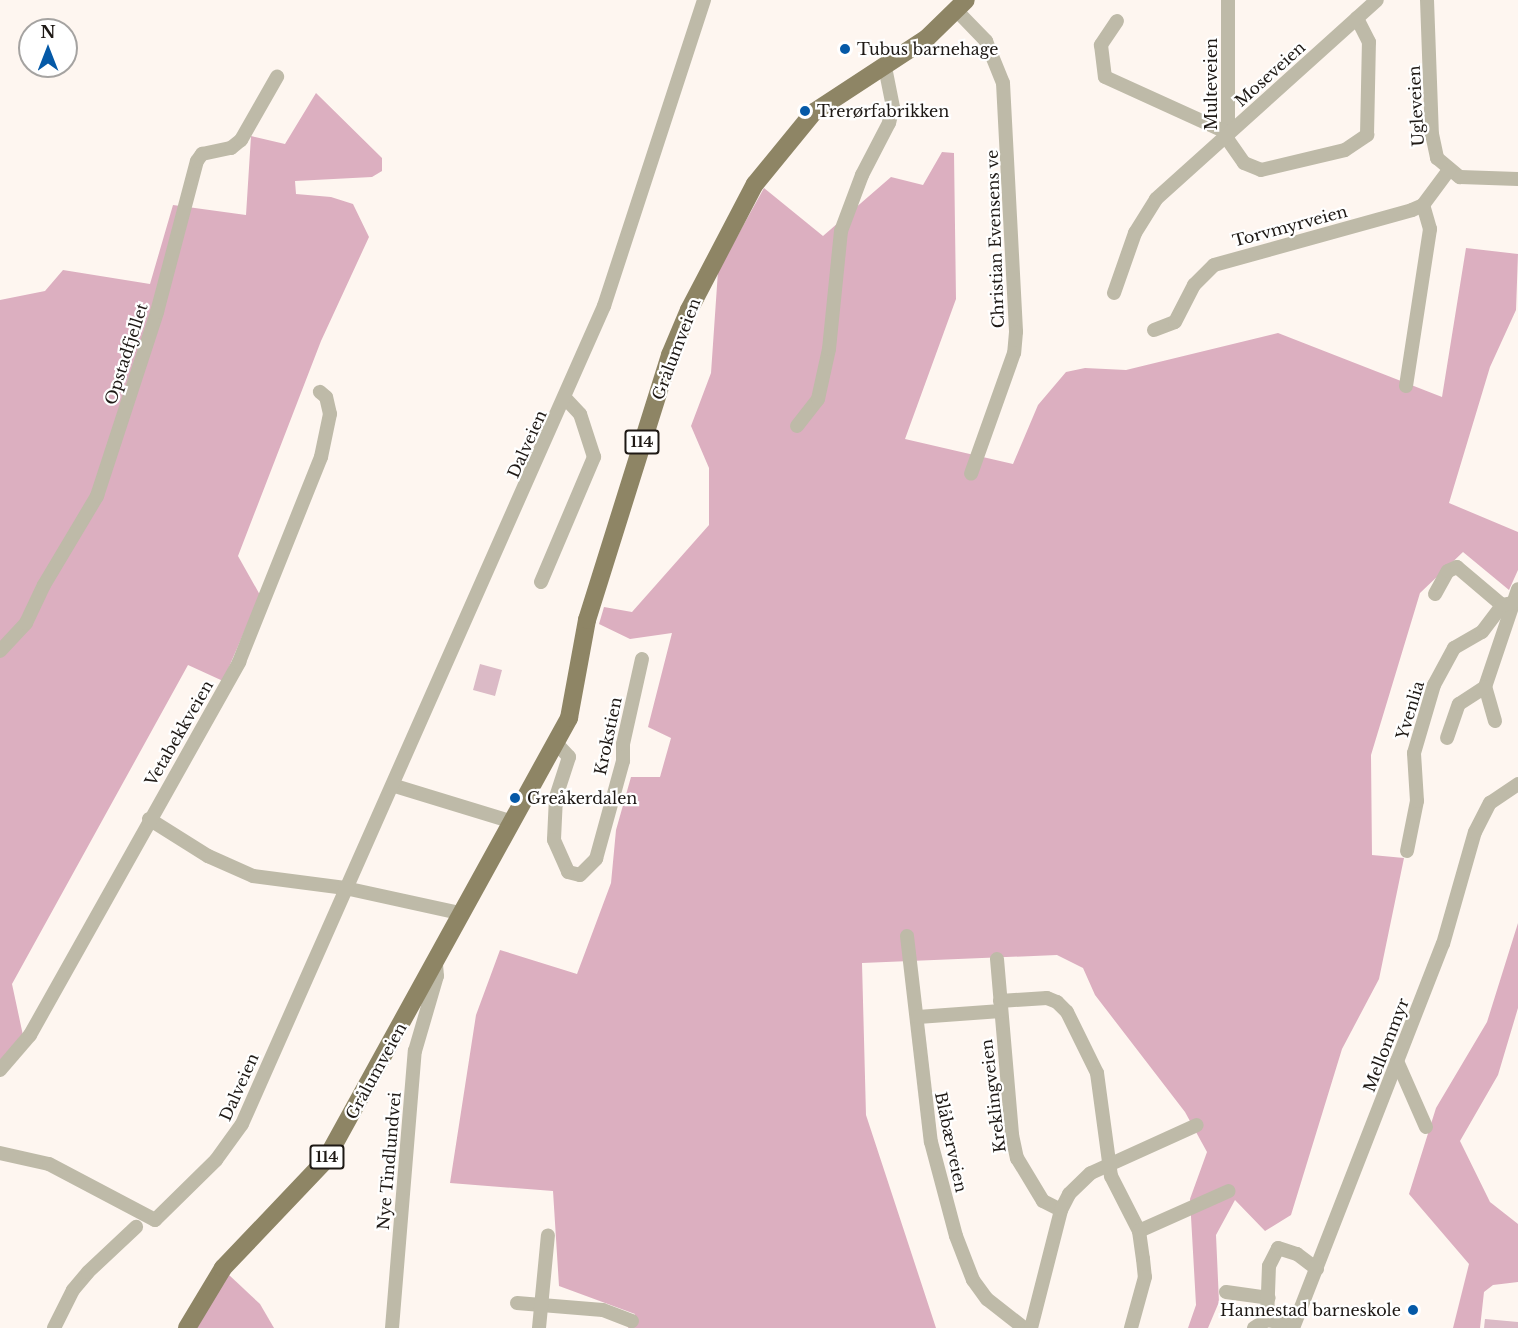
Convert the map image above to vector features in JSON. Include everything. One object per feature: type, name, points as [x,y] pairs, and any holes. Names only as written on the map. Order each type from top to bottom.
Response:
[{"type":"main road","name":"Grålumveien","points":[[187,1328],[223,1268],[325,1161],[436,964],[556,743],[574,702],[587,620],[663,375],[689,310],[771,160],[814,112],[885,67],[961,5]]},
{"type":"street","name":"Dalveien","points":[[0,1153],[49,1164],[155,1220],[216,1160],[242,1124],[345,888],[395,786],[604,306],[704,0]]},
{"type":"street","name":"Multeveien","points":[[1228,0],[1228,133],[1244,163],[1262,170],[1360,143],[1369,127],[1370,73],[1369,42],[1357,18]]},
{"type":"street","name":"Moseveien","points":[[1114,293],[1146,211],[1228,133],[1377,0]]},
{"type":"street","name":"Ugleveien","points":[[1427,0],[1432,143],[1437,158],[1449,170]]},
{"type":"street","name":"Christian Evensens ve","points":[[961,5],[986,41],[1003,83],[1016,332],[1014,353],[971,474]]},
{"type":"street","points":[[1117,21],[1101,45],[1105,77],[1228,133]]},
{"type":"street","points":[[797,426],[818,399],[830,349],[841,231],[862,175],[889,123],[893,107],[885,67]]},
{"type":"street","name":"Opstadfjellet","points":[[0,651],[26,624],[44,585],[97,496],[157,312],[197,161],[202,154],[231,148],[241,140],[277,77]]},
{"type":"street","points":[[1406,386],[1430,229],[1423,205],[1449,170],[1467,178],[1518,178]]},
{"type":"street","name":"Torvmyrveien","points":[[1154,330],[1175,322],[1194,285],[1214,265],[1423,205]]},
{"type":"street","name":"Vetabekkveien","points":[[0,1070],[30,1035],[239,662],[254,617],[280,560],[329,427],[329,404],[320,392]]},
{"type":"street","points":[[541,582],[594,457],[580,414],[565,398]]},
{"type":"street","points":[[1435,594],[1448,571],[1457,567],[1507,604]]},
{"type":"street","name":"Yvenlia","points":[[1407,851],[1417,801],[1414,753],[1434,685],[1454,648],[1482,632],[1518,589]]},
{"type":"street","name":"Yvenlia","points":[[1485,687],[1507,604]]},
{"type":"street","name":"Krokstien","points":[[556,743],[569,757],[556,797],[554,840],[568,872],[580,875],[596,859],[623,760],[623,744],[642,659]]},
{"type":"street","points":[[1447,738],[1459,704],[1485,687],[1495,721]]},
{"type":"street","name":"Mellommyr","points":[[1294,1327],[1453,916],[1475,832],[1490,803],[1518,784]]},
{"type":"street","points":[[395,786],[513,822]]},
{"type":"street","points":[[149,819],[208,856],[253,876],[345,888],[455,912]]},
{"type":"street","name":"Blåbærveien","points":[[907,936],[918,1017],[922,1086],[931,1142],[956,1236],[973,1280],[987,1299],[1024,1328]]},
{"type":"street","name":"Kreklingveien","points":[[997,959],[1012,1135],[1017,1158],[1043,1201],[1061,1210]]},
{"type":"street","name":"Nye Tindlundvei","points":[[392,1328],[415,1051],[436,976],[436,964]]},
{"type":"street","points":[[918,1017],[1047,998],[1066,1012],[1097,1073],[1108,1133],[1108,1164],[1139,1231],[1144,1276],[1131,1328]]},
{"type":"street","points":[[1397,1061],[1426,1127]]},
{"type":"street","points":[[1031,1328],[1061,1210],[1080,1182],[1108,1164],[1197,1125]]},
{"type":"street","points":[[1139,1231],[1229,1191]]},
{"type":"street","points":[[54,1328],[73,1290],[88,1272],[136,1227]]},
{"type":"street","points":[[538,1328],[549,1235]]},
{"type":"street","points":[[1267,1320],[1269,1266],[1278,1248],[1297,1254],[1317,1269]]},
{"type":"street","points":[[1226,1292],[1269,1298]]},
{"type":"street","points":[[517,1303],[603,1310],[632,1321]]},
{"type":"street","points":[[1254,1328],[1267,1320],[1294,1327]]},
{"type":"shaded area","points":[[316,93],[382,158],[382,171],[372,177],[295,181],[296,194],[331,197],[353,204],[369,237],[321,341],[238,556],[260,595],[223,681],[188,665],[12,984],[24,1040],[0,1061],[0,300],[45,291],[63,270],[150,284],[173,205],[246,215],[251,136],[285,144]]},
{"type":"shaded area","points":[[942,152],[954,153],[956,299],[905,439],[1013,464],[1038,405],[1066,372],[1085,368],[1126,370],[1278,333],[1442,397],[1466,248],[1518,254],[1516,310],[1490,367],[1449,503],[1518,532],[1518,570],[1509,590],[1463,552],[1420,593],[1371,755],[1372,855],[1404,858],[1379,979],[1342,1049],[1291,1215],[1265,1231],[1235,1200],[1216,1235],[1219,1302],[1208,1328],[1188,1328],[1196,1305],[1190,1199],[1207,1152],[1185,1112],[1095,995],[1083,968],[1057,955],[862,963],[866,1115],[936,1328],[628,1328],[635,1314],[559,1286],[553,1191],[450,1183],[476,1015],[500,950],[577,974],[611,883],[616,830],[631,777],[660,777],[671,738],[648,727],[672,633],[630,639],[599,624],[604,607],[632,612],[709,525],[709,468],[691,426],[711,373],[718,271],[764,188],[823,236],[891,177],[923,185]]},
{"type":"shaded area","points":[[480,664],[502,670],[495,696],[473,690]]},
{"type":"shaded area","points":[[1518,923],[1518,1008],[1498,1075],[1460,1141],[1490,1202],[1518,1224],[1518,1282],[1493,1285],[1484,1292],[1480,1328],[1453,1328],[1469,1264],[1409,1194],[1436,1108],[1487,1022]]},
{"type":"shaded area","points":[[228,1274],[260,1304],[274,1328],[197,1328]]},
{"type":"shaded area","points":[[1485,1319],[1518,1322],[1518,1328],[1484,1328]]},
{"type":"place","name":"Tubus barnehage","points":[[845,49]]},
{"type":"place","name":"Trerørfabrikken","points":[[805,111]]},
{"type":"place","name":"Greåkerdalen","points":[[515,798]]},
{"type":"place","name":"Hannestad barneskole","points":[[1413,1310]]}]
